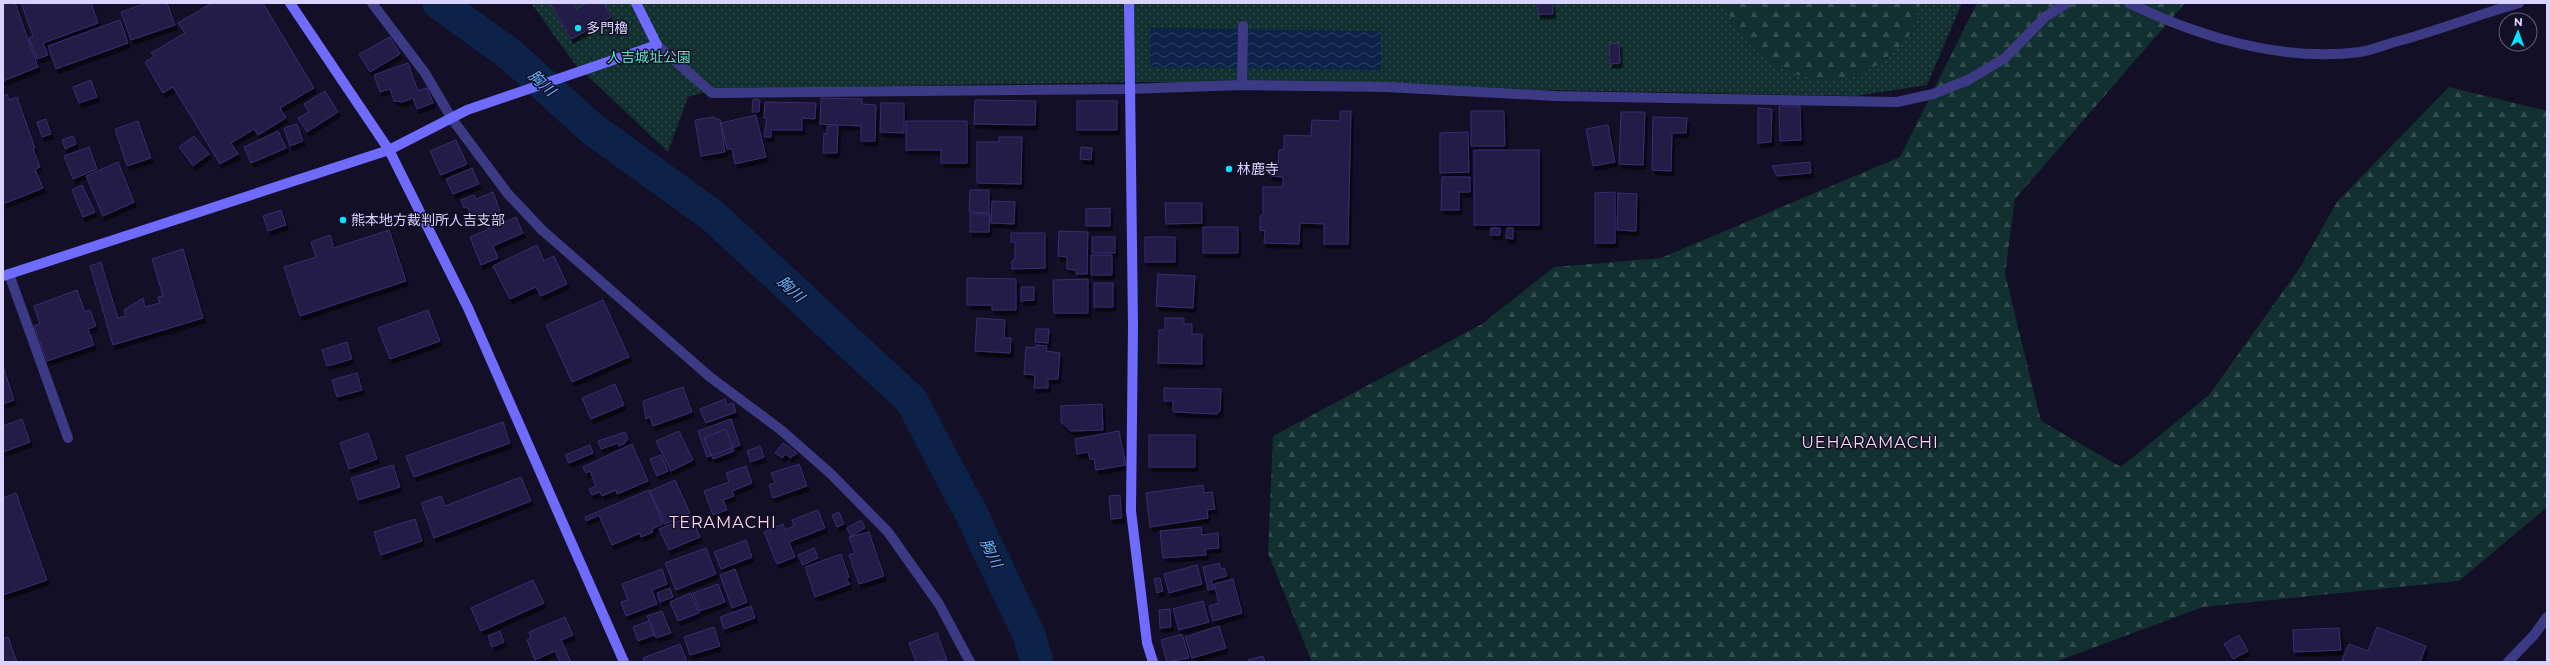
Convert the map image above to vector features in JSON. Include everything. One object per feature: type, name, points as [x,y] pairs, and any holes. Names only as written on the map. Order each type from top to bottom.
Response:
[{"type":"street","points":[[290,3],[389,150],[468,308],[624,662]]},
{"type":"street","points":[[372,3],[426,73],[452,119],[508,194],[542,230],[710,377],[781,430],[831,474],[888,532],[938,604],[970,662]]},
{"type":"street","points":[[636,3],[657,45],[712,93],[1129,89],[1242,84],[1386,87],[1556,96],[1897,102],[1933,94],[1968,80],[1999,62],[2044,17],[2067,3]]},
{"type":"street","points":[[1129,3],[1133,326],[1131,511],[1147,643],[1153,662]]},
{"type":"street","points":[[2129,3],[2184,26],[2227,40],[2273,50],[2314,55],[2361,51],[2411,38],[2519,3]]},
{"type":"street","points":[[1242,84],[1243,26]]},
{"type":"street","points":[[68,438],[6,275],[389,150],[467,110],[657,45]]},
{"type":"street","points":[[2508,662],[2534,635],[2547,618]]},
{"type":"green space","name":"人吉城址公園","points":[[531,3],[1962,3],[1927,85],[1855,96],[1141,82],[715,89],[688,97],[668,152],[574,63]]},
{"type":"green space","points":[[1723,3],[1920,3],[1915,23],[1909,36],[1884,60],[1869,70],[1854,76],[1822,80],[1790,72],[1775,65],[1760,55],[1744,38]]},
{"type":"green space","points":[[1977,3],[2185,3],[2015,199],[2005,274],[2041,421],[2121,467],[2209,395],[2299,269],[2337,202],[2449,87],[2547,111],[2547,507],[2459,581],[2203,607],[2055,662],[1312,662],[1268,553],[1273,436],[1482,324],[1554,267],[1661,258],[1900,157]]},
{"type":"water","points":[[1150,28],[1381,31],[1381,70],[1150,67]]},
{"type":"building","points":[[3,3],[15,3],[38,67],[3,81]]},
{"type":"building","points":[[21,3],[91,3],[98,23],[43,43],[48,55],[37,59],[29,38],[33,36]]},
{"type":"building","points":[[147,3],[167,3],[175,25],[131,40],[121,12]]},
{"type":"building","points":[[212,3],[263,3],[314,88],[280,108],[286,118],[258,135],[254,129],[231,143],[238,154],[220,164],[173,87],[163,93],[145,62],[154,56],[151,53],[185,33],[178,23]]},
{"type":"building","name":"多門櫓","points":[[550,3],[573,3],[576,9],[587,3],[604,3],[611,17],[571,39]]},
{"type":"building","points":[[1538,3],[1552,3],[1553,14],[1538,14]]},
{"type":"building","points":[[120,20],[128,43],[56,69],[48,46]]},
{"type":"building","points":[[390,37],[400,54],[370,72],[359,54]]},
{"type":"building","points":[[1619,43],[1620,63],[1610,64],[1609,44]]},
{"type":"building","points":[[408,63],[418,91],[427,88],[433,103],[417,109],[413,98],[402,102],[394,101],[390,89],[380,92],[374,75]]},
{"type":"building","points":[[91,80],[97,97],[79,103],[73,87]]},
{"type":"building","points":[[325,91],[338,112],[307,132],[298,118],[309,112],[304,104]]},
{"type":"building","points":[[7,94],[9,100],[17,97],[35,148],[33,149],[40,167],[35,169],[43,188],[3,204],[3,96]]},
{"type":"building","points":[[821,98],[862,99],[862,104],[876,105],[875,141],[861,141],[861,126],[820,124]]},
{"type":"building","points":[[753,99],[760,100],[759,112],[752,112]]},
{"type":"building","points":[[975,100],[1036,101],[1035,125],[974,124]]},
{"type":"building","points":[[1077,101],[1117,101],[1117,130],[1077,130]]},
{"type":"building","points":[[765,102],[816,103],[815,119],[802,118],[802,130],[771,130],[771,137],[764,137],[767,118],[764,118]]},
{"type":"building","points":[[881,103],[904,103],[904,133],[880,132]]},
{"type":"building","points":[[1779,106],[1800,106],[1801,140],[1780,141]]},
{"type":"building","points":[[1758,108],[1772,109],[1771,142],[1758,143]]},
{"type":"building","points":[[1340,111],[1351,111],[1348,244],[1324,244],[1324,224],[1300,223],[1299,244],[1264,243],[1265,231],[1260,230],[1260,216],[1263,215],[1263,187],[1283,187],[1283,177],[1270,176],[1270,169],[1278,169],[1279,150],[1284,149],[1284,135],[1311,136],[1312,120],[1340,121]]},
{"type":"building","points":[[1471,111],[1504,111],[1505,146],[1471,146]]},
{"type":"building","points":[[1621,112],[1645,112],[1643,165],[1619,164]]},
{"type":"building","points":[[756,115],[766,157],[735,164],[732,149],[727,149],[721,123]]},
{"type":"building","points":[[713,117],[720,120],[725,152],[701,156],[695,120]]},
{"type":"building","points":[[1653,117],[1687,118],[1686,133],[1672,133],[1671,171],[1652,170]]},
{"type":"building","points":[[46,119],[51,134],[42,137],[37,122]]},
{"type":"building","points":[[138,121],[151,158],[127,166],[115,129]]},
{"type":"building","points":[[906,121],[967,121],[967,163],[941,163],[941,150],[906,150]]},
{"type":"building","points":[[297,124],[303,141],[290,146],[284,128]]},
{"type":"building","points":[[1608,125],[1615,162],[1593,166],[1586,129]]},
{"type":"building","points":[[827,126],[838,126],[837,153],[823,153],[824,133],[827,134]]},
{"type":"building","points":[[278,131],[286,148],[251,163],[244,147]]},
{"type":"building","points":[[1468,132],[1469,172],[1440,173],[1440,133]]},
{"type":"building","points":[[73,136],[76,144],[65,149],[62,140]]},
{"type":"building","points":[[194,136],[209,154],[193,166],[179,147]]},
{"type":"building","points":[[999,137],[1022,137],[1021,184],[977,183],[977,142],[999,142]]},
{"type":"building","points":[[456,140],[467,164],[441,175],[430,151]]},
{"type":"building","points":[[89,147],[97,169],[73,179],[64,156]]},
{"type":"building","points":[[1081,147],[1092,148],[1091,160],[1080,159]]},
{"type":"building","points":[[1474,150],[1539,150],[1539,225],[1474,225]]},
{"type":"building","points":[[118,162],[134,202],[103,216],[86,176]]},
{"type":"building","points":[[1810,162],[1811,173],[1777,176],[1772,166]]},
{"type":"building","points":[[472,168],[479,184],[453,194],[446,179]]},
{"type":"building","points":[[1442,177],[1470,177],[1470,192],[1459,192],[1459,210],[1441,210]]},
{"type":"building","points":[[82,185],[95,212],[83,217],[72,190]]},
{"type":"building","points":[[970,190],[989,190],[989,213],[969,212]]},
{"type":"building","points":[[493,192],[500,211],[473,221],[467,207],[464,208],[461,200],[474,195],[476,199]]},
{"type":"building","points":[[1615,192],[1615,243],[1595,243],[1595,193]]},
{"type":"building","points":[[1618,193],[1637,194],[1636,231],[1617,230]]},
{"type":"building","points":[[992,201],[1015,202],[1014,224],[991,223]]},
{"type":"building","points":[[1165,203],[1202,203],[1202,223],[1166,224]]},
{"type":"building","points":[[1110,208],[1110,226],[1086,226],[1086,209]]},
{"type":"building","points":[[281,210],[286,225],[268,231],[263,216]]},
{"type":"building","points":[[970,214],[990,214],[989,232],[970,232]]},
{"type":"building","points":[[516,217],[523,233],[493,246],[498,258],[481,265],[470,237]]},
{"type":"building","points":[[1203,227],[1238,227],[1238,253],[1203,253]]},
{"type":"building","points":[[1491,228],[1500,228],[1500,235],[1490,235]]},
{"type":"building","points":[[1507,228],[1513,228],[1513,239],[1506,238]]},
{"type":"building","points":[[389,230],[406,281],[300,316],[284,267],[316,257],[311,242],[330,235],[334,248]]},
{"type":"building","points":[[1059,231],[1088,232],[1087,274],[1076,274],[1076,270],[1067,269],[1067,257],[1058,256]]},
{"type":"building","points":[[1011,233],[1045,233],[1045,268],[1012,269],[1012,261],[1015,259],[1015,242],[1011,242]]},
{"type":"building","points":[[1092,237],[1115,237],[1115,253],[1092,253]]},
{"type":"building","points":[[1145,237],[1175,237],[1175,262],[1145,262]]},
{"type":"building","points":[[537,245],[544,261],[554,256],[567,284],[541,296],[536,287],[510,299],[493,266]]},
{"type":"building","points":[[183,249],[203,318],[113,345],[90,266],[101,262],[118,318],[126,316],[124,310],[143,298],[145,307],[160,303],[158,297],[163,296],[152,259]]},
{"type":"building","points":[[1091,255],[1112,255],[1112,275],[1091,275]]},
{"type":"building","points":[[1158,274],[1195,276],[1193,308],[1156,306]]},
{"type":"building","points":[[967,278],[1016,279],[1016,310],[992,310],[992,305],[967,305]]},
{"type":"building","points":[[1088,279],[1088,313],[1054,313],[1053,280]]},
{"type":"building","points":[[1094,283],[1113,283],[1113,307],[1094,307]]},
{"type":"building","points":[[1021,287],[1034,287],[1034,300],[1021,301]]},
{"type":"building","points":[[77,290],[85,312],[90,310],[96,326],[88,329],[94,345],[47,361],[34,326],[40,324],[34,306]]},
{"type":"building","points":[[603,300],[629,357],[572,382],[546,325]]},
{"type":"building","points":[[428,310],[440,341],[390,359],[378,328]]},
{"type":"building","points":[[977,318],[1005,320],[1004,338],[1011,338],[1010,353],[975,351]]},
{"type":"building","points":[[1165,318],[1184,318],[1184,324],[1192,324],[1192,334],[1202,334],[1202,364],[1158,363],[1159,330],[1165,330]]},
{"type":"building","points":[[1036,329],[1049,329],[1048,343],[1035,342]]},
{"type":"building","points":[[347,342],[352,359],[327,366],[322,350]]},
{"type":"building","points":[[1036,345],[1047,346],[1046,351],[1060,353],[1058,379],[1048,379],[1048,388],[1034,388],[1035,375],[1024,374],[1026,347],[1036,348]]},
{"type":"building","points":[[3,366],[14,400],[3,404]]},
{"type":"building","points":[[357,373],[362,390],[337,397],[332,380]]},
{"type":"building","points":[[615,384],[624,405],[591,419],[582,398]]},
{"type":"building","points":[[683,387],[692,412],[653,426],[650,417],[646,419],[643,401]]},
{"type":"building","points":[[1164,388],[1221,389],[1220,411],[1217,414],[1175,412],[1173,411],[1173,401],[1164,401]]},
{"type":"building","points":[[725,399],[727,405],[733,403],[736,412],[706,423],[700,409]]},
{"type":"building","points":[[1102,404],[1103,430],[1071,431],[1061,422],[1061,406]]},
{"type":"building","points":[[22,419],[30,442],[3,452],[3,426]]},
{"type":"building","points":[[731,419],[740,445],[707,457],[698,431]]},
{"type":"building","points":[[503,422],[510,443],[414,477],[406,456]]},
{"type":"building","points":[[726,429],[734,451],[713,459],[704,438]]},
{"type":"building","points":[[679,431],[693,460],[671,471],[656,441]]},
{"type":"building","points":[[1119,431],[1126,465],[1096,470],[1094,459],[1090,459],[1088,452],[1077,454],[1075,439]]},
{"type":"building","points":[[625,432],[628,440],[625,441],[625,443],[619,446],[618,443],[601,449],[598,441]]},
{"type":"building","points":[[368,433],[377,459],[349,469],[340,443]]},
{"type":"building","points":[[1149,435],[1195,435],[1195,467],[1149,467]]},
{"type":"building","points":[[783,443],[797,453],[790,458],[786,454],[782,458],[775,453]]},
{"type":"building","points":[[632,444],[648,481],[617,494],[616,490],[602,496],[600,492],[592,495],[589,489],[596,486],[590,471],[586,473],[583,467]]},
{"type":"building","points":[[590,445],[593,453],[569,463],[565,455]]},
{"type":"building","points":[[760,446],[764,457],[751,462],[747,451]]},
{"type":"building","points":[[661,455],[668,471],[657,476],[650,459]]},
{"type":"building","points":[[799,464],[807,486],[773,498],[769,485],[775,483],[771,473]]},
{"type":"building","points":[[393,465],[400,487],[358,500],[351,478]]},
{"type":"building","points":[[746,466],[752,483],[732,491],[734,496],[723,500],[727,510],[713,515],[704,491],[729,482],[726,473]]},
{"type":"building","points":[[521,477],[531,501],[434,538],[421,503],[441,496],[445,506]]},
{"type":"building","points":[[675,480],[690,513],[665,524],[650,491]]},
{"type":"building","points":[[1203,485],[1204,493],[1212,492],[1215,509],[1207,510],[1208,518],[1150,527],[1146,493]]},
{"type":"building","points":[[649,490],[663,524],[652,529],[653,532],[641,537],[640,533],[612,545],[599,515],[586,521],[585,517]]},
{"type":"building","points":[[16,493],[47,580],[3,595],[3,498]]},
{"type":"building","points":[[1120,495],[1122,518],[1111,519],[1109,496]]},
{"type":"building","points":[[818,510],[825,528],[789,542],[795,557],[777,564],[764,532],[783,524],[785,530],[794,526],[792,520]]},
{"type":"building","points":[[839,512],[844,524],[837,527],[832,515]]},
{"type":"building","points":[[691,516],[700,537],[669,550],[659,529]]},
{"type":"building","points":[[415,519],[422,541],[381,555],[374,532]]},
{"type":"building","points":[[861,520],[865,528],[851,536],[847,528]]},
{"type":"building","points":[[1201,527],[1202,535],[1218,533],[1219,548],[1205,549],[1206,555],[1163,558],[1160,531]]},
{"type":"building","points":[[869,532],[884,576],[859,584],[849,555],[855,553],[849,537]]},
{"type":"building","points":[[746,540],[752,557],[721,569],[714,552]]},
{"type":"building","points":[[706,548],[716,574],[676,590],[665,563]]},
{"type":"building","points":[[814,548],[818,558],[803,565],[798,555]]},
{"type":"building","points":[[841,554],[849,577],[846,579],[850,584],[815,597],[805,567]]},
{"type":"building","points":[[1219,563],[1221,569],[1224,568],[1227,576],[1211,580],[1214,589],[1208,590],[1203,567]]},
{"type":"building","points":[[1197,565],[1202,584],[1169,593],[1164,574]]},
{"type":"building","points":[[662,569],[667,584],[652,590],[657,604],[626,616],[621,602],[628,600],[622,584]]},
{"type":"building","points":[[735,569],[747,602],[732,608],[720,575]]},
{"type":"building","points":[[1160,578],[1163,591],[1157,593],[1154,579]]},
{"type":"building","points":[[1233,579],[1242,613],[1213,621],[1209,606],[1219,603],[1214,584]]},
{"type":"building","points":[[533,580],[544,603],[481,631],[471,608]]},
{"type":"building","points":[[718,584],[725,602],[700,611],[693,593]]},
{"type":"building","points":[[670,588],[673,597],[660,602],[657,593]]},
{"type":"building","points":[[691,593],[699,613],[678,621],[670,602]]},
{"type":"building","points":[[1203,601],[1209,622],[1179,630],[1173,609]]},
{"type":"building","points":[[751,606],[755,618],[724,629],[720,617]]},
{"type":"building","points":[[1170,609],[1171,627],[1160,628],[1159,610]]},
{"type":"building","points":[[662,611],[671,633],[656,638],[647,616]]},
{"type":"building","points":[[565,617],[573,635],[561,640],[571,662],[560,662],[555,651],[535,660],[527,640],[531,638],[529,632]]},
{"type":"building","points":[[649,621],[654,635],[638,641],[633,627]]},
{"type":"building","points":[[1219,626],[1226,648],[1192,658],[1185,637]]},
{"type":"building","points":[[714,627],[720,646],[690,655],[684,637]]},
{"type":"building","points":[[2377,627],[2426,646],[2420,662],[2347,662],[2342,660],[2349,644],[2368,651]]},
{"type":"building","points":[[2339,628],[2341,650],[2294,652],[2293,630]]},
{"type":"building","points":[[500,631],[504,642],[492,647],[488,636]]},
{"type":"building","points":[[937,633],[947,660],[916,662],[909,643]]},
{"type":"building","points":[[1182,634],[1189,658],[1167,662],[1161,640]]},
{"type":"building","points":[[2239,635],[2248,651],[2233,659],[2224,644]]},
{"type":"building","points":[[8,637],[17,662],[3,662],[3,639]]},
{"type":"building","points":[[680,644],[687,662],[644,662],[643,658]]},
{"type":"building","points":[[1263,656],[1265,662],[1249,662],[1248,660]]},
{"type":"waterway","name":"胸川","points":[[439,3],[511,55],[591,128],[713,216],[911,400],[971,513],[1029,635],[1037,662]]},
{"type":"place","name":"多門櫓","points":[[578,28]]},
{"type":"place","name":"林鹿寺","points":[[1229,169]]},
{"type":"place","name":"熊本地方裁判所人吉支部","points":[[343,220]]},
{"type":"district","name":"UEHARAMACHI","points":[[1870,442]]},
{"type":"district","name":"TERAMACHI","points":[[723,522]]}]
